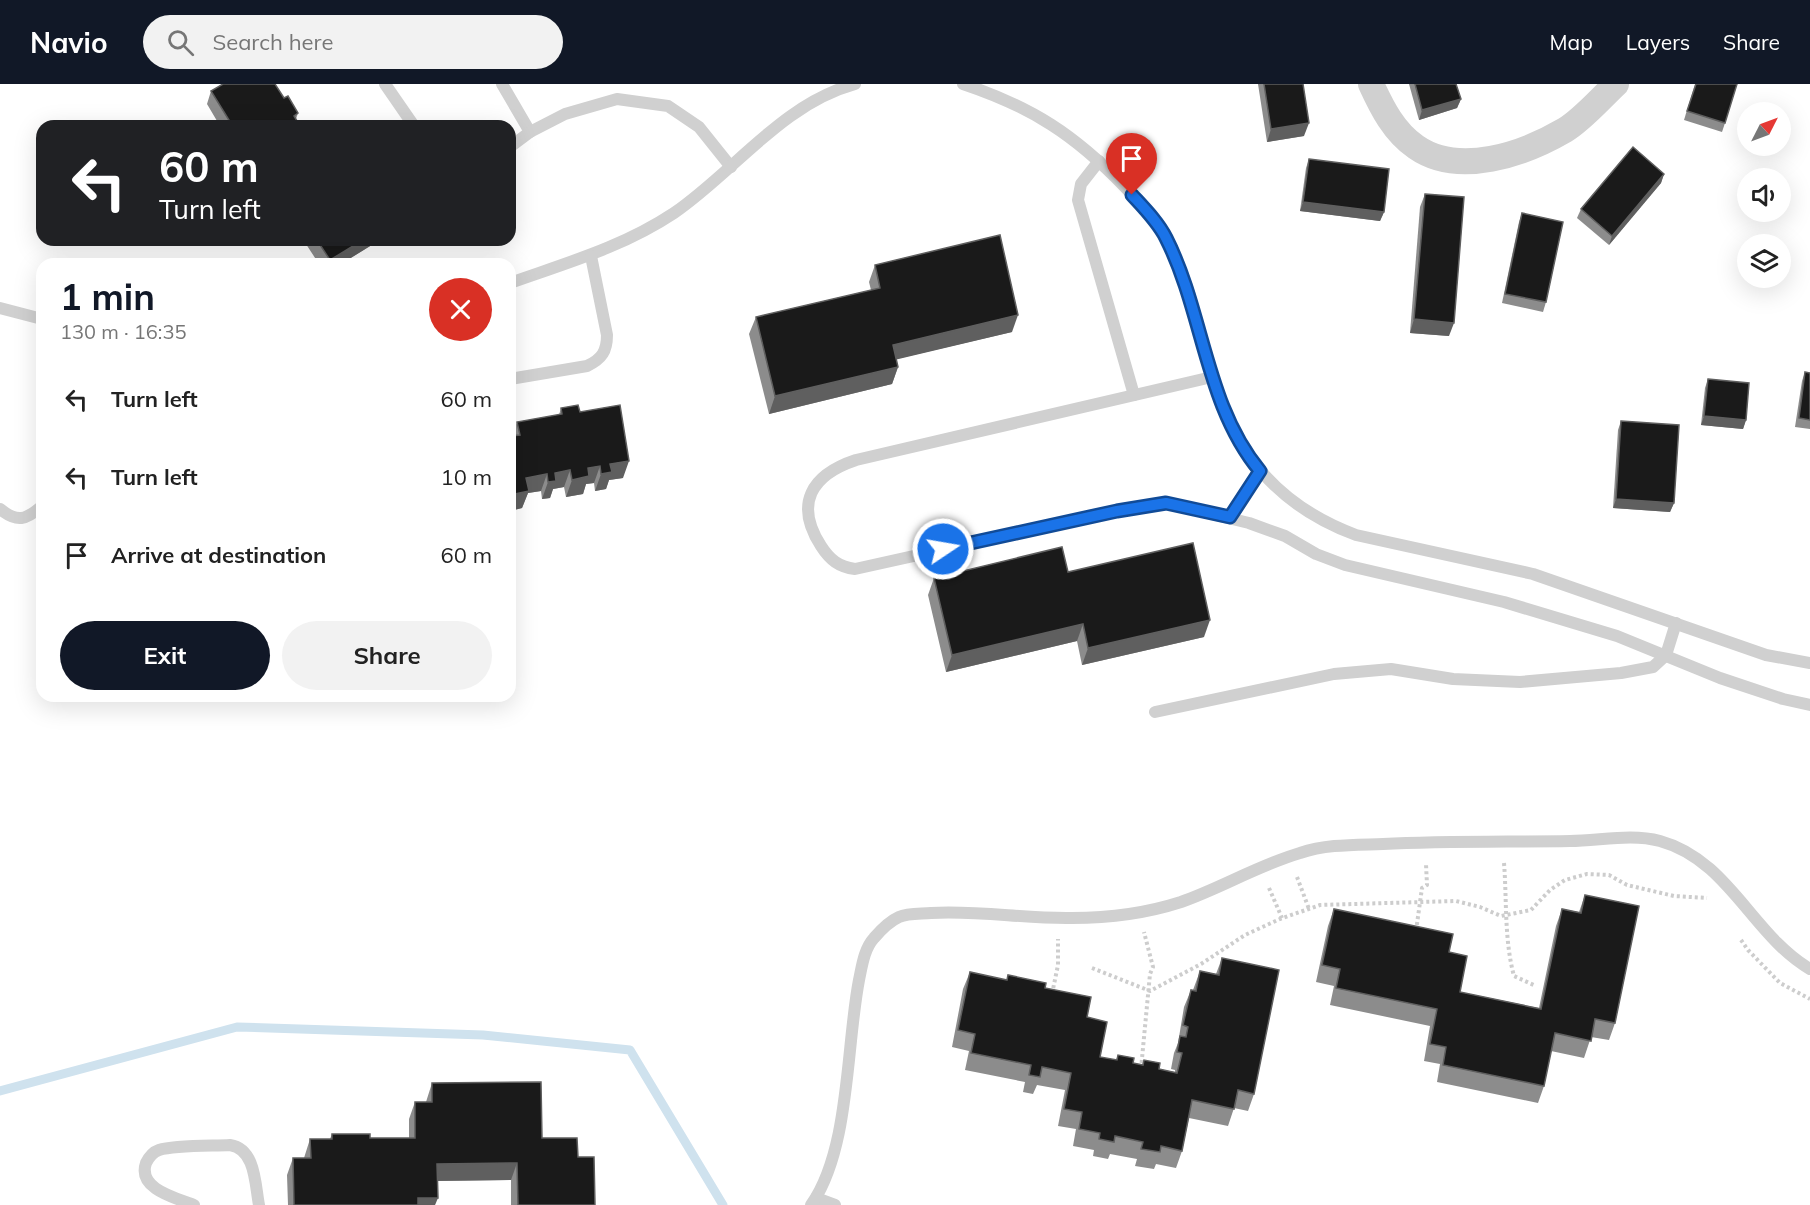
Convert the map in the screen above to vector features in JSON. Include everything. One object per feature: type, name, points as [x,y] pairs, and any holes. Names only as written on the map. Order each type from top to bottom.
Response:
[{"type":"street","points":[[1371,84],[1384,113],[1402,135],[1416,147],[1434,157],[1455,161],[1486,160],[1546,139],[1567,129],[1616,84]]},
{"type":"lane","points":[[385,84],[410,120]]},
{"type":"lane","points":[[501,84],[530,132]]},
{"type":"lane","points":[[963,84],[1038,115],[1075,140],[1145,208],[1165,236],[1180,268],[1212,376],[1227,415],[1250,459],[1266,479],[1303,508],[1330,526],[1356,535],[1533,574],[1766,654],[1810,663]]},
{"type":"lane","points":[[516,281],[591,256],[653,226],[693,198],[800,109],[847,85]]},
{"type":"lane","points":[[516,142],[530,132],[565,114],[617,99],[668,106],[699,128],[731,166]]},
{"type":"lane","points":[[1099,161],[1081,184],[1078,200],[1134,395]]},
{"type":"lane","points":[[516,379],[587,366],[596,362],[604,354],[607,335],[591,256]]},
{"type":"lane","points":[[0,308],[36,317]]},
{"type":"lane","points":[[1212,376],[856,459],[826,473],[817,483],[811,494],[807,516],[827,555],[835,563],[845,568],[855,568],[1117,511],[1166,503],[1230,517],[1284,536],[1316,554],[1345,565],[1504,602],[1617,636],[1720,678],[1810,705]]},
{"type":"lane","points":[[1230,517],[1260,471]]},
{"type":"lane","points":[[0,509],[7,515],[18,519],[36,511]]},
{"type":"lane","points":[[1155,712],[1334,674],[1391,669],[1453,679],[1520,682],[1621,673],[1653,667],[1666,655],[1676,623]]},
{"type":"lane","points":[[835,1205],[813,1201],[836,1145],[855,1000],[863,958],[871,940],[900,916],[950,912],[1071,918],[1103,917],[1180,902],[1231,879],[1299,853],[1323,847],[1426,842],[1575,842],[1634,838],[1660,841],[1699,859],[1721,877],[1779,946],[1810,969]]},
{"type":"lane","points":[[194,1205],[157,1189],[148,1182],[145,1171],[152,1154],[164,1149],[230,1145],[241,1148],[250,1161],[259,1205]]},
{"type":"path","points":[[1092,968],[1150,991],[1201,964],[1245,935],[1282,918],[1320,905],[1456,901],[1480,906],[1501,916],[1531,910],[1550,890],[1565,880],[1587,874],[1609,875],[1627,885],[1674,896],[1709,899]]},
{"type":"path","points":[[1415,933],[1422,888],[1427,885]]},
{"type":"path","points":[[1506,891],[1506,931],[1514,976],[1536,986]]},
{"type":"path","points":[[1304,897],[1309,909]]},
{"type":"path","points":[[1277,907],[1282,918]]},
{"type":"path","points":[[1139,911],[1153,967],[1150,974],[1141,1073]]},
{"type":"path","points":[[1735,931],[1748,950],[1780,983],[1810,999]]},
{"type":"path","points":[[1050,1003],[1058,965]]},
{"type":"building","points":[[223,84],[275,84],[284,98],[288,96],[298,113],[294,116],[296,120],[229,120],[211,91]]},
{"type":"building","points":[[1264,84],[1303,84],[1309,123],[1271,129]]},
{"type":"building","points":[[1415,84],[1456,84],[1461,99],[1422,110]]},
{"type":"building","points":[[1696,84],[1737,84],[1725,123],[1687,111]]},
{"type":"building","points":[[1633,147],[1664,174],[1612,236],[1581,209]]},
{"type":"building","points":[[1309,159],[1389,169],[1384,212],[1303,202]]},
{"type":"building","points":[[1425,194],[1464,197],[1454,323],[1414,319]]},
{"type":"building","points":[[1522,213],[1563,222],[1546,302],[1505,294]]},
{"type":"building","points":[[1000,235],[1018,315],[893,345],[898,367],[775,396],[756,317],[880,288],[875,265]]},
{"type":"building","points":[[321,246],[353,246],[333,258],[329,258]]},
{"type":"building","points":[[1805,372],[1810,373],[1810,420],[1799,418]]},
{"type":"building","points":[[1708,379],[1749,383],[1746,420],[1704,416]]},
{"type":"building","points":[[578,405],[580,412],[620,405],[629,461],[610,464],[612,472],[601,474],[600,466],[588,468],[589,476],[572,480],[570,470],[555,473],[556,481],[548,482],[547,474],[526,478],[529,491],[516,494],[516,435],[520,435],[517,422],[562,414],[561,408]]},
{"type":"building","points":[[1621,421],[1679,425],[1674,503],[1616,499]]},
{"type":"building","points":[[1193,543],[1210,620],[1088,648],[1083,624],[952,655],[934,578],[1062,547],[1068,572]]},
{"type":"building","points":[[1585,895],[1639,906],[1615,1023],[1595,1019],[1591,1041],[1555,1033],[1544,1086],[1443,1065],[1446,1047],[1430,1044],[1437,1009],[1336,988],[1340,969],[1322,965],[1334,909],[1453,934],[1449,952],[1467,956],[1460,992],[1541,1009],[1562,909],[1581,913]]},
{"type":"building","points":[[1222,958],[1279,970],[1254,1094],[1238,1090],[1234,1109],[1192,1100],[1182,1151],[1161,1146],[1160,1152],[1141,1149],[1143,1142],[1115,1136],[1114,1142],[1099,1139],[1100,1133],[1079,1129],[1082,1112],[1064,1109],[1071,1073],[1042,1067],[1040,1077],[1029,1075],[1031,1065],[971,1053],[975,1034],[958,1030],[970,972],[1007,980],[1008,975],[1046,983],[1045,988],[1091,997],[1087,1017],[1107,1022],[1100,1057],[1117,1060],[1118,1055],[1134,1058],[1133,1063],[1143,1065],[1144,1060],[1160,1063],[1159,1069],[1177,1073],[1182,1053],[1177,1052],[1180,1036],[1186,1037],[1188,1027],[1183,1025],[1191,990],[1196,991],[1200,971],[1219,975]]},
{"type":"building","points":[[541,1082],[542,1138],[577,1138],[578,1157],[594,1157],[595,1205],[518,1205],[517,1163],[437,1164],[438,1198],[418,1198],[418,1205],[294,1205],[293,1158],[311,1158],[310,1139],[332,1139],[332,1134],[370,1134],[370,1138],[415,1138],[415,1102],[432,1102],[432,1083]]},
{"type":"waterway","points":[[0,1091],[237,1027],[483,1035],[630,1050],[723,1205]]},
{"type":"route","points":[[943,549],[1117,511],[1166,503],[1230,517],[1260,471],[1250,459],[1227,415],[1212,376],[1180,268],[1165,236],[1145,208],[1132,195]]}]
